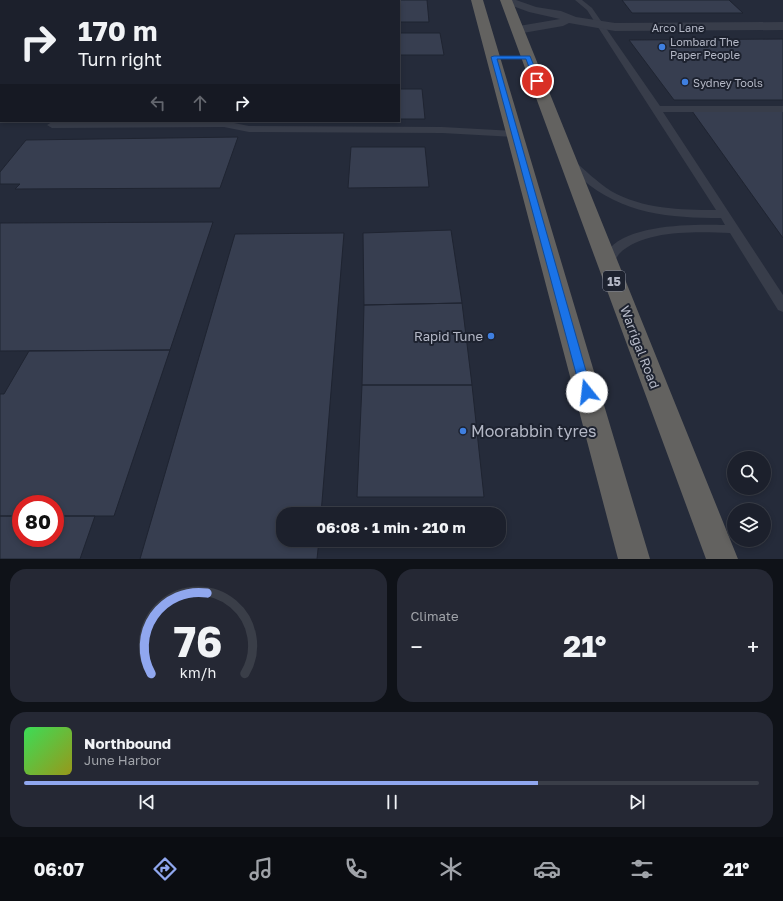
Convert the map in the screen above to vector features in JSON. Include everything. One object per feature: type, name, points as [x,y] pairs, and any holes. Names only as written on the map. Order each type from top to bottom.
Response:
[{"type":"highway","name":"Warrigal Road","points":[[477,0],[511,57],[569,162],[607,264],[722,559]]},
{"type":"highway","name":"Warrigal Road","points":[[506,0],[517,30],[511,57],[515,134],[634,559]]},
{"type":"street","name":"Arco Lane","points":[[506,0],[533,10],[561,15],[574,20],[615,26],[783,26]]},
{"type":"street","name":"Arco Lane","points":[[517,30],[574,20]]},
{"type":"lane","points":[[578,0],[590,9],[657,109],[783,306]]},
{"type":"lane","points":[[657,109],[783,109]]},
{"type":"lane","points":[[52,125],[224,124],[249,129],[435,130],[515,134]]},
{"type":"lane","points":[[569,162],[606,192],[628,202],[671,213],[723,214]]},
{"type":"lane","points":[[607,264],[613,253],[621,245],[643,236],[674,229],[732,228]]},
{"type":"building","points":[[400,0],[427,0],[429,22],[400,22]]},
{"type":"building","points":[[622,0],[729,0],[743,13],[632,13]]},
{"type":"building","points":[[400,33],[440,33],[444,55],[400,55]]},
{"type":"building","points":[[783,39],[783,100],[674,100],[629,40]]},
{"type":"building","points":[[400,89],[422,89],[425,119],[400,119]]},
{"type":"building","points":[[692,111],[783,111],[783,238]]},
{"type":"building","points":[[238,137],[220,188],[15,189],[20,184],[0,184],[0,172],[26,140]]},
{"type":"building","points":[[351,147],[425,147],[429,187],[348,188]]},
{"type":"building","points":[[213,222],[170,350],[0,351],[0,223]]},
{"type":"building","points":[[451,230],[462,303],[364,305],[363,233]]},
{"type":"building","points":[[344,233],[322,507],[276,507],[276,547],[318,547],[317,559],[140,559],[235,234]]},
{"type":"building","points":[[462,303],[472,385],[362,385],[364,305]]},
{"type":"building","points":[[170,350],[114,516],[64,516],[64,495],[12,495],[12,516],[0,516],[0,394],[4,394],[29,351]]},
{"type":"building","points":[[362,385],[472,385],[484,497],[357,497]]},
{"type":"building","points":[[0,516],[12,516],[12,547],[64,547],[64,516],[95,516],[80,559],[0,559]]},
{"type":"place","name":"Lombard The Paper People","points":[[662,47]]},
{"type":"place","name":"Sydney Tools","points":[[685,82]]},
{"type":"place","name":"Rapid Tune","points":[[491,336]]},
{"type":"place","name":"Moorabbin tyres","points":[[463,431]]},
{"type":"route","points":[[537,81],[528,57],[494,57],[587,392]]}]
